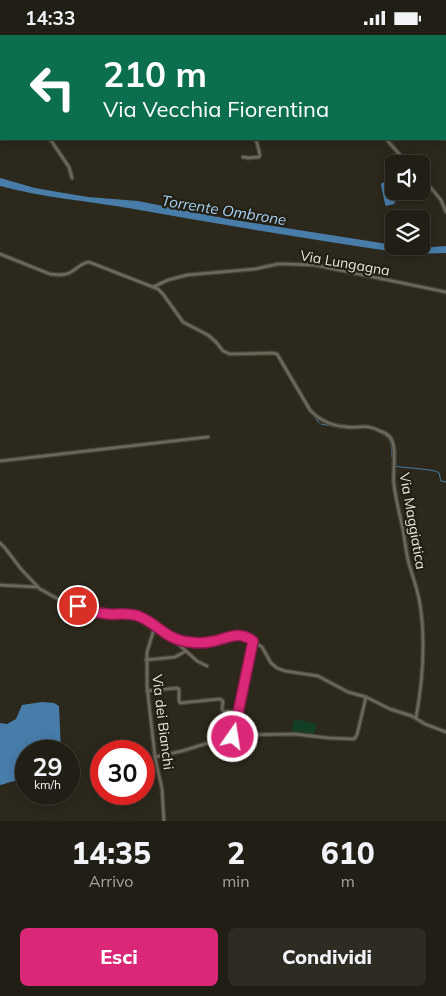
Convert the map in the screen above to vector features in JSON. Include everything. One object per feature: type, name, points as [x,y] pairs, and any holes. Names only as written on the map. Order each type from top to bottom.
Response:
[{"type":"street","points":[[51,140],[69,167],[72,178]]},
{"type":"street","points":[[243,157],[259,157],[256,140]]},
{"type":"street","points":[[387,140],[400,155]]},
{"type":"street","points":[[430,187],[440,200],[446,212]]},
{"type":"street","name":"Via Maggiatica","points":[[0,254],[57,275],[64,275],[81,264],[90,262],[158,289],[183,322],[208,335],[225,352],[231,354],[277,354],[316,417],[334,425],[370,427],[387,434],[394,449],[393,480],[396,499],[419,602],[423,630],[423,659],[416,718]]},
{"type":"street","name":"Via Lungagna","points":[[153,287],[168,280],[187,275],[255,269],[286,264],[315,265],[446,292]]},
{"type":"street","points":[[0,461],[208,437]]},
{"type":"street","points":[[0,543],[20,569],[48,594],[64,602],[100,613],[131,613],[140,616],[174,639],[197,661],[207,666]]},
{"type":"street","points":[[0,585],[39,587]]},
{"type":"street","name":"Via dei Bianchi","points":[[153,740],[147,691],[146,660],[155,626]]},
{"type":"street","points":[[174,639],[207,643],[238,635],[246,637],[263,649],[271,663],[277,668],[318,676],[348,692],[366,697],[446,732]]},
{"type":"street","points":[[155,757],[208,743],[228,741],[232,738],[253,641]]},
{"type":"street","points":[[180,645],[181,655]]},
{"type":"street","points":[[146,660],[174,658],[186,651]]},
{"type":"street","points":[[147,691],[177,687],[179,689],[180,703],[220,699],[223,701],[223,711],[239,712]]},
{"type":"street","points":[[234,735],[294,734],[354,739],[357,735],[366,697]]},
{"type":"street","name":"Via dei Bianchi","points":[[155,757],[162,789],[164,821]]},
{"type":"green space","points":[[294,719],[317,724],[314,735],[291,732]]},
{"type":"water","points":[[0,178],[35,188],[88,197],[138,201],[228,219],[385,244],[385,250],[50,196],[0,186]]},
{"type":"water","points":[[385,182],[385,200],[395,200],[394,204],[386,206],[382,183]]},
{"type":"water","points":[[446,246],[446,253],[430,254],[430,247]]},
{"type":"water","points":[[42,702],[54,703],[59,706],[61,740],[15,740],[15,781],[0,785],[0,723],[7,724],[16,719],[22,705]]},
{"type":"waterway","points":[[311,412],[319,423]]},
{"type":"waterway","points":[[321,424],[348,429]]},
{"type":"waterway","points":[[375,430],[387,437],[391,443],[392,457]]},
{"type":"waterway","points":[[395,466],[437,472],[441,481],[446,482]]},
{"type":"route","points":[[78,606],[96,612],[136,615],[176,640],[207,643],[242,635],[253,641],[233,737]]},
{"type":"water label","name":"Torrente Ombrone","points":[[224,210]]}]
